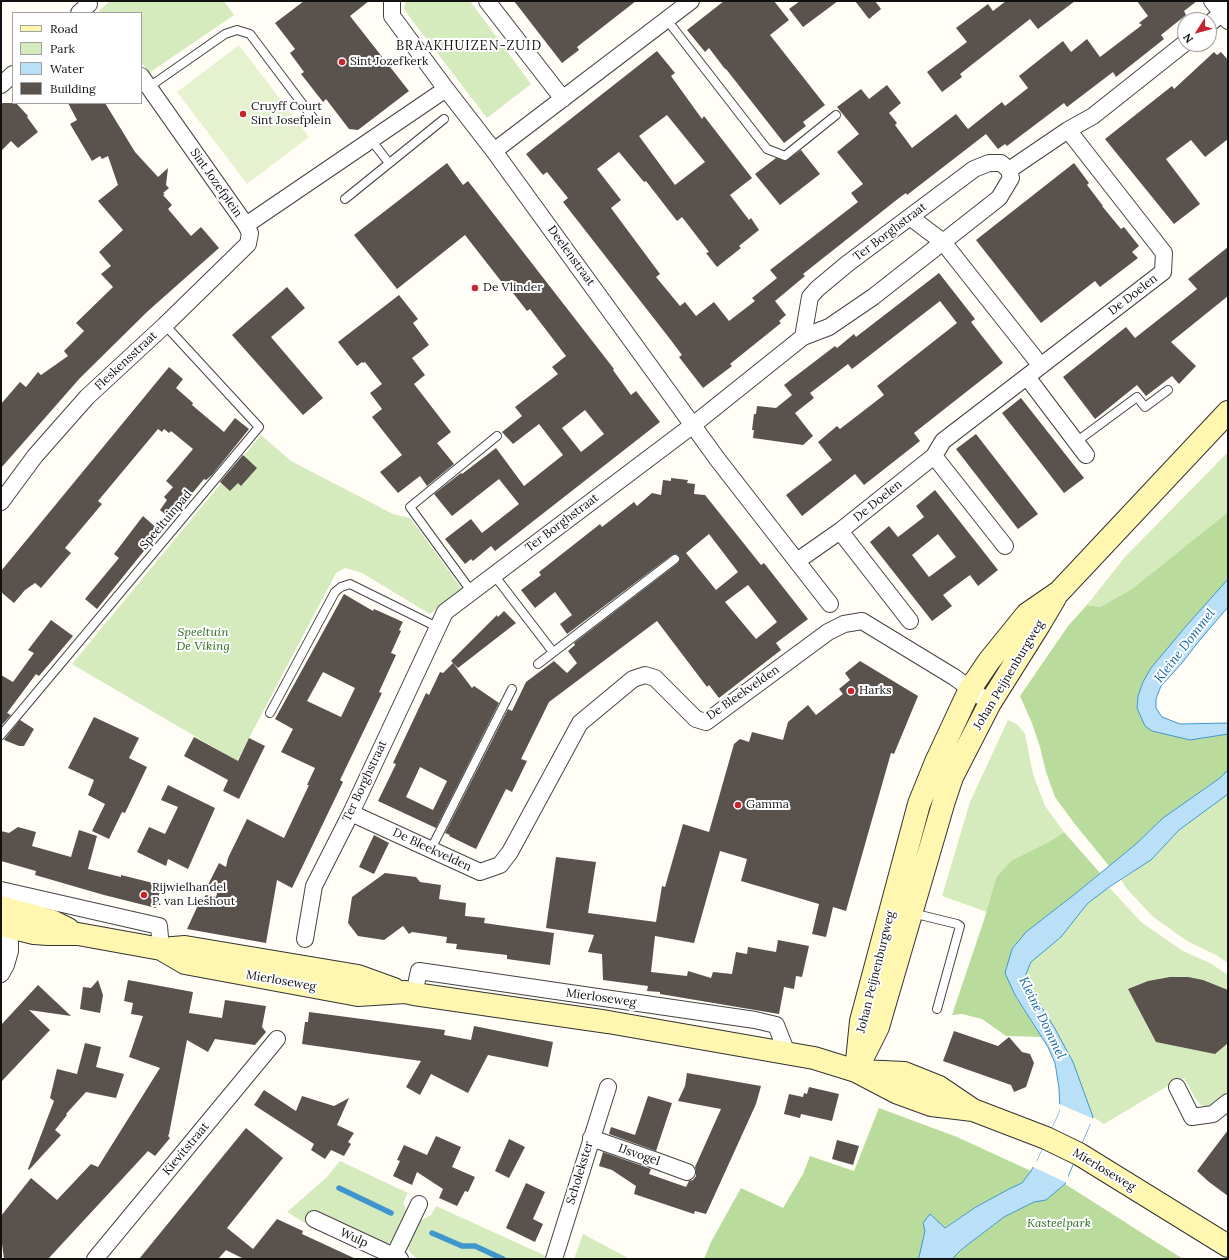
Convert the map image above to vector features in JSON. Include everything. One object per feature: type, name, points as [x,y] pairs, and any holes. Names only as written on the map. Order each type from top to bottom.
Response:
[{"type":"main road","name":"Johan Peijnenburgweg","points":[[856,1071],[878,1027],[952,777],[990,703],[1059,592],[1228,412]]},
{"type":"main road","name":"Johan Peijnenburgweg","points":[[856,1071],[861,1021],[919,804],[936,762],[970,689],[989,661],[1027,614],[1059,592]]},
{"type":"main road","name":"Mierloseweg","points":[[1,907],[52,921],[78,934]]},
{"type":"main road","name":"Mierloseweg","points":[[4,921],[34,933],[78,934],[161,949],[184,963],[358,995],[409,993],[608,1022],[787,1053],[814,1058],[856,1071],[904,1073],[939,1087],[973,1110],[1046,1138],[1079,1154],[1228,1246]]},
{"type":"street","points":[[392,1],[392,16],[446,89]]},
{"type":"street","points":[[487,1],[563,99]]},
{"type":"street","points":[[494,152],[691,1]]},
{"type":"street","points":[[1212,1],[1226,14],[1217,19]]},
{"type":"street","points":[[1009,170],[1068,130],[1093,116],[1177,49]]},
{"type":"street","points":[[1,85],[12,75]]},
{"type":"street","name":"Sint Jozefplein","points":[[145,81],[246,225],[446,89]]},
{"type":"street","name":"Deelenstraat","points":[[446,89],[494,152],[693,425]]},
{"type":"street","name":"De Doelen","points":[[797,561],[840,531],[934,456],[943,441],[1163,272],[1164,253],[1068,130]]},
{"type":"street","name":"Ter Borghstraat","points":[[305,939],[314,886],[351,812],[445,612],[693,425],[803,337],[829,327],[872,297],[943,242],[999,198],[1011,178],[1009,170],[1001,164],[989,163],[974,169],[847,264],[817,289],[810,297],[803,337]]},
{"type":"street","points":[[910,217],[943,242],[1041,366]]},
{"type":"street","name":"Fleskensstraat","points":[[1,502],[35,456],[87,397],[165,325],[248,244],[250,234],[246,225]]},
{"type":"street","points":[[1027,377],[1086,455]]},
{"type":"street","points":[[693,425],[718,460],[830,604]]},
{"type":"street","points":[[934,456],[1005,546]]},
{"type":"street","points":[[840,531],[910,621]]},
{"type":"street","name":"De Bleekvelden","points":[[351,812],[480,872],[500,865],[510,852],[580,723],[633,679],[645,675],[655,678],[696,719],[706,722],[828,632],[844,624],[862,621],[947,673],[990,703]]},
{"type":"street","points":[[1,890],[159,926],[161,949]]},
{"type":"street","points":[[1,974],[6,965],[10,951],[4,921]]},
{"type":"street","name":"Kievitstraat","points":[[94,1259],[277,1039]]},
{"type":"street","name":"Scholekster","points":[[554,1259],[608,1087]]},
{"type":"street","points":[[1176,1087],[1192,1117],[1213,1114],[1228,1102]]},
{"type":"street","name":"IJsvogel","points":[[591,1138],[657,1160],[687,1172]]},
{"type":"street","name":"Wulp","points":[[314,1219],[397,1258],[419,1204]]},
{"type":"lane","points":[[667,20],[767,149],[785,156],[836,115]]},
{"type":"lane","points":[[145,81],[225,34],[238,30],[250,34],[313,118]]},
{"type":"lane","points":[[345,199],[444,119]]},
{"type":"lane","points":[[371,140],[389,163]]},
{"type":"lane","name":"Speeltuinpad","points":[[1,735],[259,427],[165,325]]},
{"type":"lane","points":[[1076,442],[1137,397],[1145,408],[1168,390]]},
{"type":"lane","points":[[472,591],[410,507],[497,436]]},
{"type":"lane","points":[[538,664],[675,559]]},
{"type":"lane","points":[[494,575],[553,652]]},
{"type":"lane","points":[[270,713],[335,592],[341,587],[350,584],[437,627]]},
{"type":"lane","points":[[431,849],[512,689]]},
{"type":"lane","points":[[911,913],[960,926],[937,1009]]},
{"type":"green space","points":[[110,1],[224,1],[234,15],[149,73],[142,63],[142,12],[99,11]]},
{"type":"green space","points":[[406,1],[470,1],[531,84],[487,118],[411,19],[404,8]]},
{"type":"green space","name":"Cruyff Court Sint Josefplein","points":[[239,45],[309,137],[247,184],[177,92]]},
{"type":"green space","name":"Speeltuin De Viking","points":[[261,435],[291,461],[393,514],[410,518],[462,589],[430,614],[362,573],[345,568],[336,573],[237,761],[72,664]]},
{"type":"green space","points":[[1228,452],[1228,512],[1132,589],[1100,607],[1087,605],[1124,558]]},
{"type":"green space","points":[[1228,512],[1228,579],[1143,682],[1138,696],[1137,708],[1145,726],[1152,731],[1190,740],[1228,734],[1228,770],[1220,778],[1163,818],[1136,844],[1109,866],[1055,797],[1032,723],[1020,696],[1068,626],[1087,605],[1100,607],[1132,589]]},
{"type":"green space","points":[[1008,720],[1018,725],[1025,734],[1033,774],[1045,806],[1064,832],[996,878],[987,912],[942,896],[970,802]]},
{"type":"green space","points":[[1228,794],[1228,963],[1216,955],[1187,941],[1152,916],[1127,889],[1121,880],[1151,860],[1179,830]]},
{"type":"green space","points":[[1064,832],[1100,873],[1026,932],[1015,996],[1042,1037],[1006,1036],[982,1019],[962,1014],[952,1015],[985,917],[996,878],[1011,861],[1049,842]]},
{"type":"green space","points":[[1109,887],[1141,922],[1183,951],[1210,963],[1228,975],[1228,1090],[1217,1106],[1210,1108],[1201,1105],[1195,1098],[1184,1078],[1171,1084],[1104,1124],[1093,1117],[1054,1027],[1034,995],[1026,974],[1031,962],[1061,937],[1087,904]]},
{"type":"green space","points":[[879,1108],[957,1137],[1031,1171],[1022,1183],[976,1207],[944,1228],[930,1214],[919,1257],[917,1259],[704,1259],[711,1242],[741,1188],[783,1208],[803,1174],[810,1156],[854,1171]]},
{"type":"green space","points":[[340,1161],[408,1193],[403,1203],[407,1212],[393,1243],[385,1243],[314,1210],[307,1224],[287,1212],[327,1177]]},
{"type":"green space","name":"Kasteelpark","points":[[1065,1184],[1183,1259],[952,1259],[962,1249],[1004,1217],[1034,1202],[1046,1200]]},
{"type":"green space","points":[[436,1206],[546,1256],[545,1259],[419,1259],[409,1251],[408,1242],[418,1222],[431,1215]]},
{"type":"green space","points":[[583,1234],[630,1259],[574,1259]]},
{"type":"water","name":"Kleine Dommel","points":[[1228,579],[1228,607],[1161,686],[1156,699],[1156,708],[1162,717],[1180,724],[1228,723],[1228,734],[1190,740],[1152,731],[1145,726],[1137,708],[1138,696],[1143,682],[1151,668]]},
{"type":"water","name":"Kleine Dommel","points":[[1228,770],[1228,794],[1179,830],[1151,860],[1109,887],[1087,904],[1061,937],[1031,962],[1026,974],[1034,995],[1073,1062],[1093,1117],[1065,1184],[1046,1200],[1034,1202],[1004,1217],[962,1249],[952,1259],[917,1259],[919,1257],[925,1231],[923,1223],[930,1214],[945,1228],[976,1207],[1022,1183],[1037,1161],[1060,1111],[1059,1088],[1055,1063],[1048,1047],[1015,995],[1005,973],[1012,949],[1026,932],[1136,844],[1163,818],[1220,778]]},
{"type":"pier","points":[[1057,1103],[1094,1119],[1093,1123],[1090,1124],[1068,1175],[1069,1179],[1067,1183],[1031,1166],[1037,1161],[1060,1111]]},
{"type":"building","name":"Sint Jozefkerk","points":[[304,1],[369,1],[350,16],[409,91],[358,130],[349,129],[326,99],[323,102],[301,74],[304,72],[290,53],[295,49],[275,23]]},
{"type":"building","points":[[514,1],[636,1],[577,47],[579,50],[562,63]]},
{"type":"building","points":[[724,1],[774,1],[789,20],[770,35],[825,105],[803,122],[806,126],[784,143],[709,48],[705,52],[687,30]]},
{"type":"building","points":[[800,1],[838,1],[803,27],[789,9]]},
{"type":"building","points":[[855,1],[875,1],[881,9],[869,19]]},
{"type":"building","points":[[1006,1],[1075,1],[1038,29],[1030,19],[960,74],[962,77],[942,92],[927,72],[967,42],[956,28],[988,4],[993,11]]},
{"type":"building","points":[[1137,1],[1197,1],[1184,12],[1177,12],[1177,22],[1161,35],[1164,39],[1116,77],[1113,72],[1067,107],[1064,103],[1007,146],[1005,144],[998,149],[986,134],[907,195],[906,193],[899,198],[803,274],[805,276],[775,301],[786,315],[779,321],[781,323],[730,364],[732,366],[703,388],[679,357],[682,355],[670,339],[563,202],[568,198],[547,172],[543,175],[526,154],[657,51],[675,73],[671,76],[702,119],[704,116],[752,178],[730,195],[749,220],[751,218],[759,230],[739,246],[741,248],[717,267],[706,253],[709,252],[682,217],[677,221],[646,181],[644,182],[619,152],[597,169],[621,200],[611,208],[660,274],[656,277],[680,306],[685,302],[696,316],[714,302],[729,321],[755,301],[752,298],[777,278],[770,270],[858,202],[851,193],[863,184],[837,152],[859,134],[837,107],[861,89],[869,99],[887,85],[901,103],[889,113],[897,123],[895,125],[912,148],[956,114],[968,129],[1002,102],[1005,106],[1028,88],[1019,76],[1063,41],[1071,52],[1087,39],[1100,57],[1142,25],[1139,23],[1148,16]],"holes":[[[667,115],[705,162],[675,185],[639,136]]]},
{"type":"building","points":[[1214,52],[1217,55],[1221,52],[1228,60],[1228,139],[1205,157],[1191,140],[1166,159],[1200,204],[1174,224],[1105,139],[1172,86],[1174,89]]},
{"type":"building","points":[[1,103],[17,104],[28,116],[27,117],[38,132],[18,148],[11,141],[1,151]]},
{"type":"building","points":[[69,104],[106,104],[135,152],[158,177],[168,168],[166,185],[169,188],[163,193],[165,194],[163,195],[172,205],[168,209],[191,236],[201,227],[219,248],[148,311],[80,378],[1,468],[1,404],[20,382],[26,387],[38,372],[41,375],[68,356],[64,351],[84,331],[76,323],[113,287],[101,274],[111,266],[99,252],[123,230],[98,201],[118,185],[108,156],[102,159],[100,156],[92,161],[70,124],[77,120]]},
{"type":"building","points":[[801,150],[820,174],[780,205],[755,174],[776,158],[786,161]]},
{"type":"building","points":[[447,163],[463,185],[468,181],[614,369],[613,370],[631,395],[636,391],[660,422],[495,551],[491,546],[473,561],[471,559],[465,564],[445,539],[471,519],[482,533],[519,504],[499,479],[452,516],[434,494],[496,448],[524,486],[563,455],[539,424],[513,444],[502,432],[522,416],[515,407],[558,374],[552,367],[566,356],[530,309],[527,311],[506,284],[504,285],[465,235],[397,289],[354,235]],"holes":[[[585,410],[604,434],[581,452],[562,428]]]},
{"type":"building","points":[[1074,163],[1089,183],[1087,185],[1102,206],[1121,229],[1124,227],[1139,246],[1132,252],[1138,258],[1100,287],[1095,281],[1041,323],[976,240]]},
{"type":"building","points":[[1228,247],[1228,296],[1171,342],[1196,366],[1179,384],[1172,376],[1146,396],[1137,385],[1095,419],[1063,377],[1126,327],[1135,338],[1182,301],[1197,289],[1188,279]]},
{"type":"building","points":[[939,273],[975,319],[971,322],[1003,363],[914,433],[920,441],[864,485],[855,474],[802,516],[786,495],[832,460],[818,442],[837,426],[840,429],[884,395],[877,386],[957,323],[940,301],[852,369],[848,364],[810,393],[814,398],[795,413],[813,436],[803,445],[753,438],[754,430],[752,430],[754,414],[756,414],[757,406],[776,408],[792,395],[784,385],[835,346],[837,348],[854,334],[856,337]]},
{"type":"building","points":[[287,287],[305,308],[271,337],[323,398],[303,415],[232,335]]},
{"type":"building","points":[[399,295],[418,319],[413,323],[429,345],[412,358],[425,375],[414,384],[451,432],[437,443],[454,464],[427,486],[420,476],[398,493],[380,472],[402,455],[372,417],[382,409],[370,393],[382,384],[365,362],[362,362],[357,366],[338,342]]},
{"type":"building","points":[[169,367],[183,379],[176,388],[193,403],[192,405],[224,432],[235,418],[249,429],[212,475],[206,480],[204,479],[171,519],[160,510],[167,500],[164,497],[173,487],[166,481],[193,449],[171,431],[169,433],[164,429],[162,432],[158,429],[98,501],[102,504],[65,548],[71,553],[41,588],[35,583],[25,590],[14,603],[1,592],[1,571]]},
{"type":"building","points":[[1021,398],[1084,478],[1064,493],[1002,413]]},
{"type":"building","points":[[976,434],[1038,514],[1018,529],[956,449]]},
{"type":"building","points":[[243,455],[257,468],[241,486],[238,483],[230,491],[220,482]]},
{"type":"building","points":[[671,478],[688,480],[687,483],[695,484],[694,494],[705,495],[761,565],[764,563],[808,619],[776,643],[781,650],[719,698],[709,685],[707,687],[657,621],[549,702],[521,759],[527,761],[512,792],[506,789],[476,849],[449,836],[450,835],[445,833],[508,709],[512,711],[526,682],[554,661],[567,673],[577,663],[568,651],[575,645],[574,643],[678,563],[680,558],[677,554],[672,555],[567,634],[560,624],[572,615],[555,592],[535,608],[521,590],[541,575],[539,572],[600,524],[602,527],[634,502],[637,506],[652,493],[661,495],[663,480],[671,481]],"holes":[[[709,534],[738,572],[716,590],[686,553]],[[748,585],[777,622],[756,639],[725,602]]]},
{"type":"building","points":[[935,490],[998,570],[978,586],[970,575],[943,595],[952,606],[932,621],[870,542],[889,526],[898,537],[924,517],[916,506]],"holes":[[[938,534],[956,557],[929,577],[912,555]]]},
{"type":"building","points":[[143,516],[160,531],[97,609],[85,599],[119,558],[114,554]]},
{"type":"building","points":[[344,594],[373,611],[374,609],[403,622],[399,630],[401,631],[391,653],[396,655],[379,692],[382,693],[340,780],[343,782],[292,888],[277,880],[266,943],[187,929],[198,905],[206,895],[216,897],[218,890],[208,885],[219,863],[226,867],[228,858],[247,819],[284,838],[309,785],[307,785],[315,768],[281,752],[293,729],[275,719]],"holes":[[[323,672],[355,688],[341,717],[307,701]]]},
{"type":"building","points":[[504,611],[516,623],[458,668],[451,661],[497,615],[498,617]]},
{"type":"building","points":[[51,620],[73,636],[39,676],[36,674],[7,713],[11,715],[1,726],[1,675],[13,682],[34,653],[28,650]]},
{"type":"building","points":[[860,661],[918,696],[894,754],[891,753],[846,911],[833,907],[826,937],[812,934],[819,904],[741,881],[747,859],[720,851],[694,943],[655,936],[651,972],[687,976],[688,971],[711,978],[713,972],[732,974],[736,952],[747,954],[748,947],[776,952],[778,940],[809,946],[802,977],[796,976],[794,989],[784,987],[779,1014],[660,994],[660,992],[647,991],[648,986],[603,980],[602,954],[588,952],[594,935],[546,928],[556,857],[596,862],[588,913],[656,922],[662,886],[665,887],[683,824],[709,832],[734,744],[740,739],[749,742],[752,732],[783,740],[788,722],[808,705],[816,715],[843,694],[839,689],[850,680],[845,673]]},
{"type":"building","points":[[453,663],[472,688],[474,686],[499,703],[436,828],[378,801],[396,764],[393,763],[426,693],[429,695],[440,672],[443,673]],"holes":[[[420,767],[447,781],[433,810],[406,797]]]},
{"type":"building","points":[[94,717],[139,738],[129,758],[147,767],[125,813],[122,812],[109,839],[92,831],[105,804],[88,795],[94,780],[68,768]]},
{"type":"building","points":[[20,720],[34,729],[24,746],[19,746],[4,740]]},
{"type":"building","points":[[194,737],[238,761],[249,738],[265,746],[239,799],[223,791],[228,780],[184,756]]},
{"type":"building","points":[[168,785],[215,808],[188,869],[168,859],[166,866],[137,852],[149,827],[165,834],[178,807],[161,800]]},
{"type":"building","points":[[18,827],[36,832],[32,846],[71,857],[79,830],[97,836],[88,869],[121,877],[121,875],[161,885],[156,908],[35,875],[36,871],[1,861],[1,831],[9,833]]},
{"type":"building","points":[[374,835],[389,843],[374,874],[359,867]]},
{"type":"building","points":[[385,873],[416,877],[420,882],[441,885],[439,899],[466,903],[465,916],[485,918],[484,923],[554,933],[550,965],[507,959],[507,955],[456,949],[457,944],[446,943],[447,937],[412,932],[409,934],[403,926],[384,940],[358,936],[348,923],[352,897]]},
{"type":"building","points":[[1170,977],[1188,977],[1203,980],[1228,990],[1228,1043],[1215,1054],[1156,1042],[1128,989],[1148,981]]},
{"type":"building","points":[[98,980],[103,995],[100,1013],[80,1009],[83,987],[91,988]]},
{"type":"building","points":[[128,980],[193,992],[189,1013],[222,1018],[225,1000],[266,1006],[262,1027],[266,1032],[255,1045],[215,1039],[208,1052],[187,1040],[168,1136],[170,1138],[155,1156],[148,1151],[48,1259],[4,1259],[1,1236],[1,1216],[31,1178],[57,1200],[91,1164],[98,1167],[160,1068],[129,1057],[143,1016],[131,1014],[133,1003],[124,1001]]},
{"type":"building","points":[[38,985],[71,1016],[29,1010],[50,1030],[1,1082],[1,1025]]},
{"type":"building","points":[[309,1012],[445,1030],[444,1035],[471,1040],[474,1026],[553,1042],[548,1067],[488,1055],[468,1093],[431,1074],[420,1095],[406,1087],[421,1061],[302,1044],[305,1022],[308,1022]]},
{"type":"building","points":[[954,1031],[998,1046],[1009,1037],[1022,1052],[1030,1054],[1034,1063],[1026,1087],[1014,1092],[1011,1085],[943,1061]]},
{"type":"building","points":[[85,1043],[101,1047],[96,1067],[124,1074],[116,1098],[86,1092],[66,1114],[67,1115],[55,1130],[61,1135],[29,1170],[28,1169],[54,1101],[50,1098],[57,1069],[77,1074]]},
{"type":"building","points":[[687,1073],[761,1086],[756,1104],[706,1214],[695,1211],[694,1214],[634,1194],[636,1186],[612,1170],[599,1166],[603,1152],[651,1169],[649,1174],[686,1187],[689,1181],[693,1180],[696,1176],[695,1167],[721,1109],[678,1101],[685,1086]]},
{"type":"building","points":[[809,1087],[839,1094],[832,1121],[801,1114],[800,1118],[784,1114],[789,1094],[803,1097],[804,1093],[807,1094]]},
{"type":"building","points":[[264,1090],[296,1111],[302,1096],[334,1106],[349,1098],[337,1125],[354,1133],[348,1142],[351,1144],[344,1156],[331,1150],[325,1159],[311,1150],[314,1144],[254,1105]]},
{"type":"building","points":[[648,1096],[672,1103],[656,1151],[609,1134],[611,1127],[635,1135]]},
{"type":"building","points":[[246,1128],[283,1158],[227,1228],[253,1249],[277,1219],[303,1231],[302,1234],[356,1259],[244,1259],[226,1250],[218,1259],[139,1259]]},
{"type":"building","points":[[1228,1130],[1228,1196],[1197,1171]]},
{"type":"building","points":[[436,1136],[461,1147],[452,1167],[475,1177],[468,1192],[465,1191],[457,1206],[439,1198],[443,1189],[417,1172],[412,1185],[393,1176],[400,1161],[397,1160],[404,1145],[427,1155]]},
{"type":"building","points":[[509,1139],[525,1147],[509,1178],[495,1171]]},
{"type":"building","points":[[837,1140],[859,1146],[853,1165],[832,1159]]},
{"type":"building","points":[[526,1183],[545,1192],[533,1219],[543,1224],[535,1242],[506,1228]]},
{"type":"waterway","points":[[339,1188],[391,1213]]},
{"type":"waterway","points":[[432,1233],[462,1246],[475,1246],[503,1259]]},
{"type":"place","name":"Sint Jozefkerk","points":[[342,62]]},
{"type":"place","name":"Cruyff Court Sint Josefplein","points":[[243,114]]},
{"type":"place","name":"De Vlinder","points":[[475,288]]},
{"type":"place","name":"Harks","points":[[851,691]]},
{"type":"place","name":"Gamma","points":[[738,805]]},
{"type":"place","name":"Rijwielhandel P. van Lieshout","points":[[144,895]]},
{"type":"district","name":"BRAAKHUIZEN-ZUID","points":[[469,46]]}]
